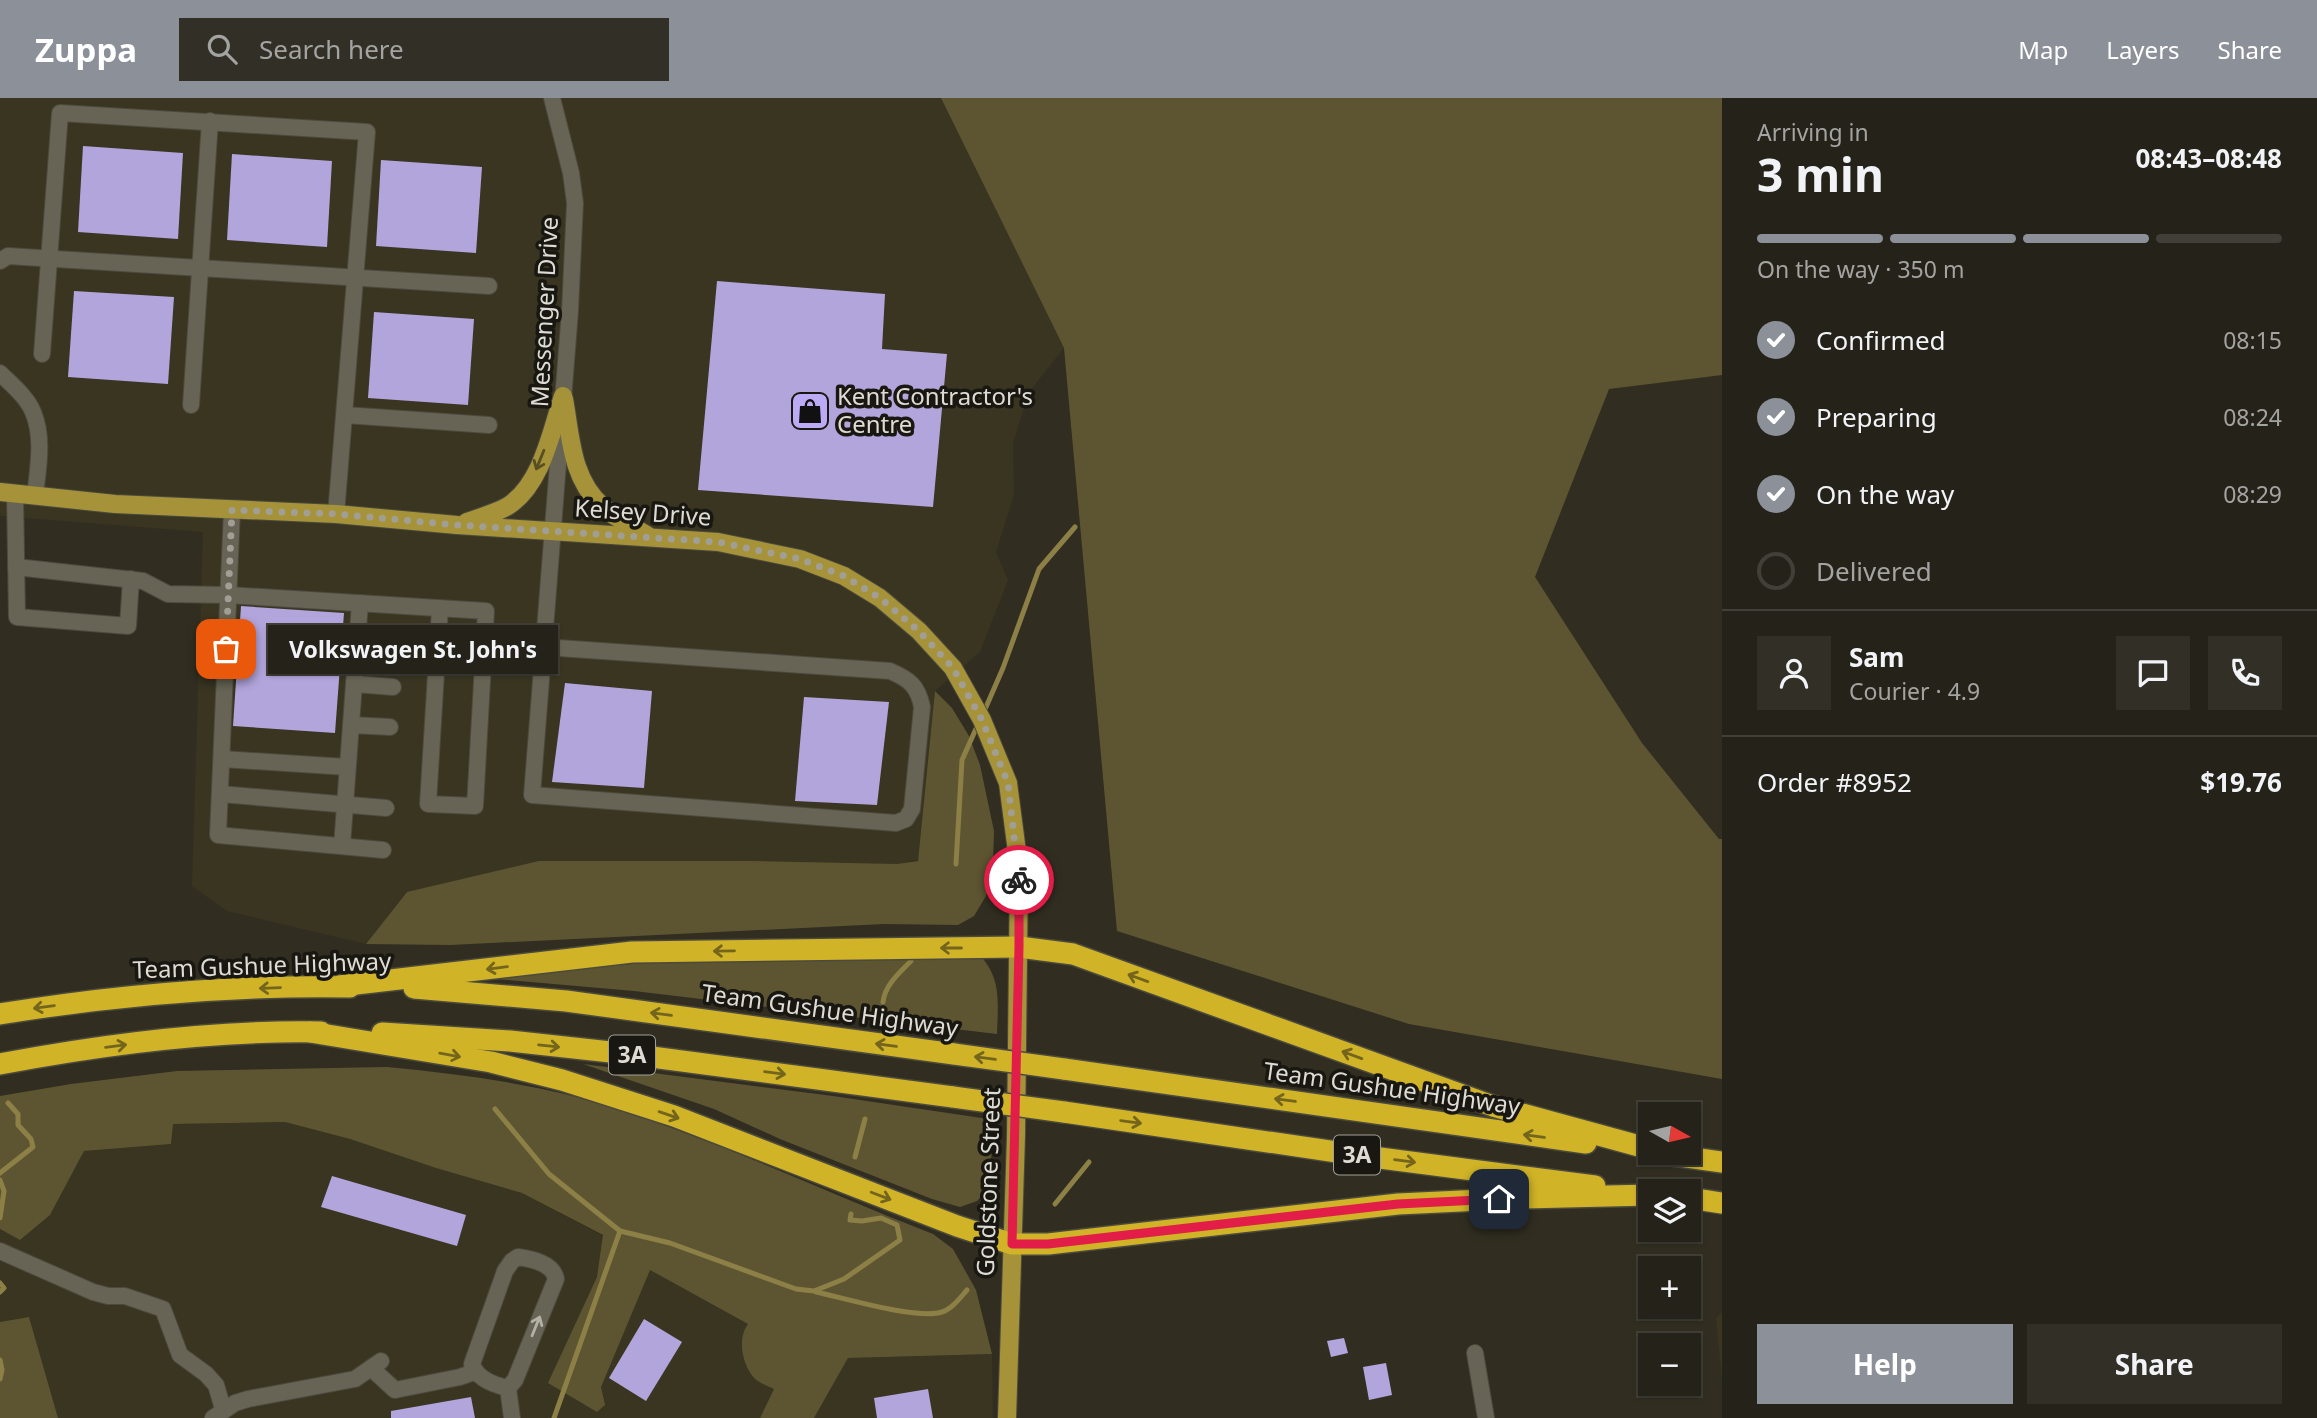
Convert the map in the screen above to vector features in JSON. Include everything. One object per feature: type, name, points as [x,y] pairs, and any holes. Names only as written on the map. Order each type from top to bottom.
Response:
[{"type":"highway","points":[[339,986],[632,952],[1019,947],[1073,954],[1493,1106],[1638,1148]]},
{"type":"highway","name":"Team Gushue Highway","points":[[0,1014],[129,997],[235,989],[339,986],[413,988],[566,1001],[1638,1149]]},
{"type":"highway","points":[[310,1032],[491,1062],[562,1080],[674,1116],[957,1226],[1012,1244],[1048,1244],[1398,1204],[1638,1194]]},
{"type":"highway","name":"3A","points":[[0,1064],[56,1053],[224,1034],[410,1033],[629,1054],[1638,1192]]},
{"type":"highway","points":[[1701,1159],[1722,1162]]},
{"type":"highway","points":[[1701,1200],[1722,1203]]},
{"type":"main road","points":[[457,525],[506,508],[520,495],[531,481],[540,462],[564,396]]},
{"type":"main road","points":[[564,396],[576,469],[583,482],[602,506],[651,538]]},
{"type":"main road","name":"Kelsey Drive","points":[[8,493],[115,504],[336,514],[457,525],[718,542],[800,559],[844,576],[880,598],[919,631],[953,668],[982,720],[1008,783],[1019,867],[1019,947]]},
{"type":"main road","name":"Goldstone Street","points":[[1007,1418],[1019,947]]},
{"type":"street","name":"Messenger Drive","points":[[543,654],[564,396],[575,203],[571,173],[552,98]]},
{"type":"street","points":[[42,354],[60,113],[367,132],[336,514]]},
{"type":"street","points":[[191,405],[210,121]]},
{"type":"street","points":[[0,261],[8,256],[49,258],[489,286]]},
{"type":"street","points":[[3,382],[32,410],[39,434],[35,496]]},
{"type":"street","points":[[345,415],[489,425]]},
{"type":"street","points":[[8,493],[16,567],[17,617],[128,626],[131,579]]},
{"type":"street","points":[[232,510],[218,835],[383,850]]},
{"type":"street","points":[[16,567],[144,581],[169,594],[228,594],[486,611],[475,806],[428,804],[440,608]]},
{"type":"street","points":[[342,846],[360,603]]},
{"type":"street","points":[[357,643],[395,646]]},
{"type":"street","points":[[484,657],[543,654],[890,671],[910,680],[919,693],[922,707],[912,809],[906,818],[896,823],[532,795],[543,654]]},
{"type":"street","points":[[354,684],[393,687]]},
{"type":"street","points":[[351,725],[390,727]]},
{"type":"street","points":[[222,759],[347,766]]},
{"type":"street","points":[[220,794],[386,808]]},
{"type":"street","points":[[0,1251],[93,1292],[107,1296],[125,1296],[163,1309],[180,1355],[216,1385],[218,1414],[248,1399],[355,1379],[376,1364],[395,1390],[474,1372]]},
{"type":"street","points":[[508,1388],[495,1385],[474,1372],[472,1364],[505,1271],[512,1261],[519,1257],[550,1267],[555,1272],[554,1287],[514,1380],[508,1388],[512,1418]]},
{"type":"street","points":[[1475,1353],[1486,1418]]},
{"type":"shaded area","points":[[0,98],[941,98],[1064,348],[1029,392],[1013,443],[1014,495],[996,552],[1008,580],[980,652],[935,691],[918,860],[897,864],[407,892],[366,944],[227,911],[192,886],[203,532],[0,516]]},
{"type":"shaded area","points":[[941,98],[1722,98],[1722,375],[1609,389],[1535,577],[1642,743],[1719,839],[1722,839],[1722,1079],[1409,1024],[1117,931],[1064,348]]},
{"type":"shaded area","points":[[935,691],[952,708],[969,736],[980,765],[994,831],[993,863],[986,896],[974,916],[958,925],[884,924],[450,945],[366,944],[407,892],[539,861],[897,864],[918,861]]},
{"type":"shaded area","points":[[977,952],[995,980],[998,1000],[997,1034],[634,991],[461,976],[704,959]]},
{"type":"shaded area","points":[[583,1064],[995,1120],[988,1189],[977,1201],[960,1207],[932,1199],[780,1139],[714,1109]]},
{"type":"shaded area","points":[[387,1067],[529,1086],[622,1111],[712,1143],[933,1234],[953,1249],[976,1290],[992,1354],[848,1358],[814,1418],[760,1418],[774,1389],[756,1380],[746,1366],[742,1344],[748,1324],[650,1270],[601,1387],[605,1405],[597,1412],[548,1383],[597,1277],[603,1235],[522,1193],[350,1139],[285,1122],[173,1124],[171,1144],[84,1151],[50,1215],[20,1240],[0,1229],[0,1096],[177,1071]]},
{"type":"shaded area","points":[[285,1122],[350,1139],[522,1193],[603,1236],[650,1270],[748,1324],[755,1379],[774,1389],[760,1418],[58,1418],[29,1317],[0,1322],[0,1229],[20,1240],[50,1215],[84,1151],[171,1144],[172,1124]]},
{"type":"shaded area","points":[[1722,1312],[1722,1380],[1716,1318]]},
{"type":"shaded area","points":[[29,1317],[58,1418],[0,1418],[0,1322]]},
{"type":"shaded area","points":[[992,1354],[993,1418],[814,1418],[848,1358]]},
{"type":"building","points":[[83,146],[183,153],[178,239],[78,232]]},
{"type":"building","points":[[232,154],[332,161],[327,247],[227,240]]},
{"type":"building","points":[[381,160],[482,167],[476,253],[376,246]]},
{"type":"building","points":[[717,281],[885,294],[882,349],[947,354],[933,507],[698,490]]},
{"type":"building","points":[[74,291],[174,297],[168,384],[68,377]]},
{"type":"building","points":[[374,312],[474,319],[468,405],[368,398]]},
{"type":"building","points":[[241,606],[344,613],[335,733],[233,726]]},
{"type":"building","points":[[565,683],[652,691],[644,788],[552,782]]},
{"type":"building","points":[[804,697],[889,702],[877,805],[795,801]]},
{"type":"building","points":[[332,1176],[466,1215],[457,1246],[321,1207]]},
{"type":"building","points":[[644,1319],[682,1342],[646,1401],[609,1378]]},
{"type":"building","points":[[1344,1338],[1348,1353],[1331,1357],[1327,1341]]},
{"type":"building","points":[[1386,1363],[1392,1395],[1369,1400],[1363,1367]]},
{"type":"building","points":[[928,1389],[933,1418],[877,1418],[874,1398]]},
{"type":"building","points":[[471,1397],[475,1418],[391,1418],[391,1411]]},
{"type":"waterway","points":[[983,714],[1039,569],[1075,527]]},
{"type":"waterway","points":[[956,864],[962,760],[979,722]]},
{"type":"waterway","points":[[883,1002],[890,984],[911,961]]},
{"type":"waterway","points":[[0,1173],[33,1147],[31,1139],[18,1125],[18,1114],[8,1103]]},
{"type":"waterway","points":[[495,1109],[549,1174],[620,1231],[554,1418]]},
{"type":"waterway","points":[[855,1157],[865,1119]]},
{"type":"waterway","points":[[1055,1204],[1089,1162]]},
{"type":"waterway","points":[[0,1180],[4,1191],[0,1218]]},
{"type":"waterway","points":[[620,1231],[670,1243],[796,1289],[814,1291],[844,1279],[900,1240],[897,1225],[881,1218],[850,1220],[851,1214]]},
{"type":"waterway","points":[[0,1283],[4,1288],[0,1292]]},
{"type":"waterway","points":[[816,1292],[899,1311],[931,1314],[949,1308],[967,1290]]},
{"type":"waterway","points":[[0,1360],[0,1379]]},
{"type":"way so far","points":[[226,649],[232,510],[375,516],[457,525],[718,542],[800,559],[844,576],[880,598],[919,631],[953,668],[982,720],[1008,783],[1019,880]]},
{"type":"place","name":"Kent Contractor's Centre","points":[[810,411]]},
{"type":"place","name":"Volkswagen St. John's","points":[[226,649]]},
{"type":"route","points":[[1019,880],[1012,1244],[1048,1244],[1398,1204],[1499,1199]]}]
